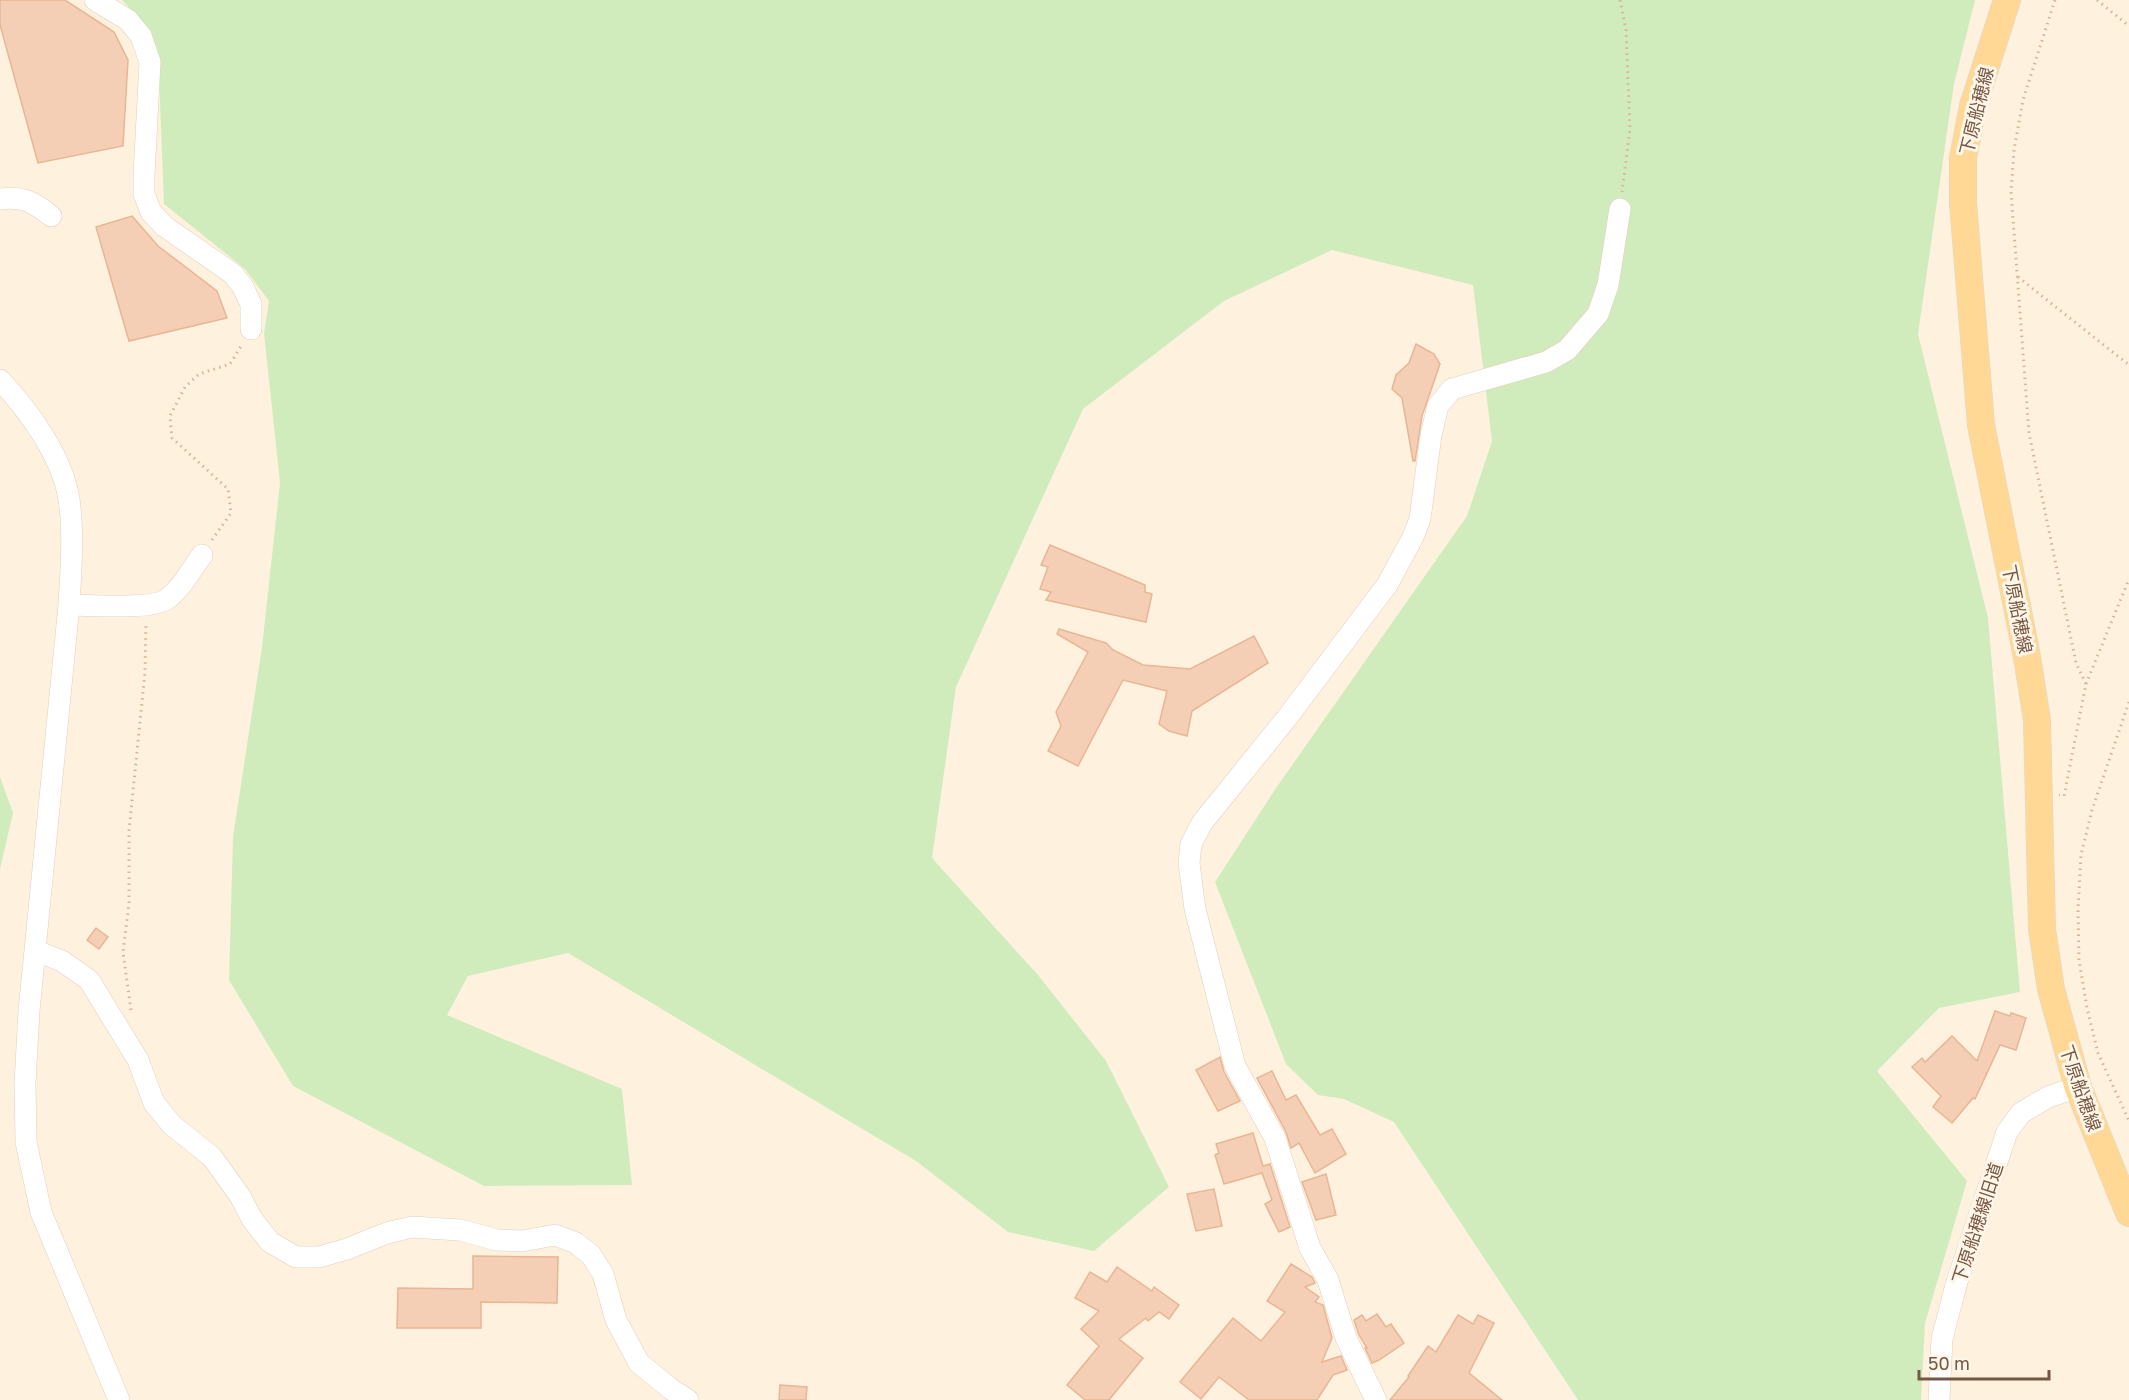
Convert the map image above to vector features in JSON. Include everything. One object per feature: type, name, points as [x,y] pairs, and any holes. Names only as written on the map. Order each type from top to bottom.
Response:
[{"type":"main road","name":"下原船穂線","points":[[2007,0],[1973,106],[1963,158],[1963,204],[1981,425],[2027,657],[2037,720],[2042,929],[2051,989],[2078,1088],[2129,1213]]},
{"type":"street","points":[[95,0],[128,20],[141,36],[150,62],[144,194],[151,212],[164,226],[233,274],[243,287],[251,304],[251,329]]},
{"type":"street","points":[[0,199],[33,201],[51,216]]},
{"type":"street","points":[[1376,1400],[1346,1338],[1328,1280],[1310,1248],[1275,1138],[1235,1066],[1195,909],[1189,863],[1191,844],[1202,823],[1286,719],[1387,585],[1420,519],[1431,435],[1438,406],[1452,389],[1546,362],[1567,350],[1598,314],[1608,285],[1620,209]]},
{"type":"street","points":[[0,380],[21,402],[58,466],[69,496],[73,538],[69,605],[29,1011],[25,1083],[26,1142],[41,1212],[119,1400]]},
{"type":"street","points":[[69,605],[146,606],[165,601],[180,587],[202,555]]},
{"type":"street","points":[[36,951],[62,961],[88,980],[138,1060],[154,1103],[172,1125],[212,1157],[270,1242],[296,1257],[319,1257],[387,1233],[412,1227],[460,1230],[497,1240],[522,1241],[555,1235],[576,1243],[591,1255],[603,1274],[616,1320],[639,1363],[670,1389],[688,1400]]},
{"type":"street","name":"下原船穂線旧道","points":[[1939,1400],[1942,1339],[1956,1285],[2007,1132],[2021,1113],[2048,1097],[2078,1088]]},
{"type":"path","points":[[1620,0],[1626,30],[1630,129],[1620,209]]},
{"type":"path","points":[[2055,0],[2023,100],[2014,150],[2011,192],[2029,433],[2076,663],[2086,684]]},
{"type":"path","points":[[2097,0],[2129,26]]},
{"type":"path","points":[[2019,277],[2129,365]]},
{"type":"path","points":[[202,555],[231,513],[228,489],[172,438],[170,416],[185,387],[199,374],[230,364],[251,329]]},
{"type":"path","points":[[2038,792],[2064,796],[2086,684],[2129,579]]},
{"type":"path","points":[[132,1017],[123,952],[129,903],[129,831],[145,672],[146,606]]},
{"type":"path","points":[[2129,702],[2092,810],[2081,855],[2078,910],[2079,960],[2087,1008],[2098,1053],[2129,1121]]},
{"type":"green space","points":[[122,0],[1975,0],[1954,84],[1918,334],[1988,618],[2020,992],[1939,1008],[1877,1071],[1967,1181],[1925,1323],[1921,1400],[1578,1400],[1394,1122],[1344,1099],[1318,1095],[1286,1064],[1215,882],[1276,788],[1467,516],[1492,441],[1473,285],[1332,250],[1224,301],[1083,409],[956,687],[932,858],[1038,975],[1106,1061],[1169,1187],[1094,1251],[1008,1232],[916,1161],[568,953],[468,976],[447,1015],[622,1089],[632,1185],[484,1186],[293,1086],[229,980],[233,837],[262,647],[280,483],[264,333],[269,301],[245,269],[164,204],[158,51],[145,24]]},
{"type":"green space","points":[[0,777],[13,813],[0,869]]},
{"type":"building","points":[[0,0],[65,0],[114,32],[128,60],[123,146],[38,163],[0,25]]},
{"type":"building","points":[[132,216],[158,246],[217,291],[227,318],[129,341],[96,227]]},
{"type":"building","points":[[1416,344],[1434,354],[1440,364],[1422,416],[1415,461],[1413,461],[1402,398],[1392,389],[1396,375],[1409,363]]},
{"type":"building","points":[[1050,545],[1145,585],[1145,592],[1152,594],[1146,622],[1046,600],[1051,592],[1040,589],[1048,567],[1041,565]]},
{"type":"building","points":[[1059,629],[1106,643],[1113,650],[1143,665],[1190,669],[1254,636],[1268,663],[1192,711],[1187,736],[1169,731],[1159,724],[1167,691],[1123,680],[1078,766],[1048,751],[1061,726],[1056,712],[1088,652],[1057,634]]},
{"type":"building","points":[[96,928],[108,937],[99,949],[87,940]]},
{"type":"building","points":[[1995,1011],[2026,1018],[2016,1050],[2000,1045],[1975,1099],[1973,1098],[1952,1123],[1933,1107],[1941,1096],[1912,1067],[1922,1058],[1925,1062],[1952,1036],[1977,1061]]},
{"type":"building","points":[[1220,1057],[1224,1072],[1240,1101],[1218,1111],[1196,1070]]},
{"type":"building","points":[[1272,1071],[1286,1100],[1296,1095],[1320,1135],[1332,1129],[1346,1154],[1315,1173],[1299,1143],[1291,1148],[1286,1132],[1257,1078]]},
{"type":"building","points":[[1253,1133],[1263,1166],[1270,1164],[1290,1227],[1279,1232],[1265,1204],[1272,1200],[1262,1173],[1224,1184],[1215,1155],[1219,1153],[1216,1144]]},
{"type":"building","points":[[1326,1174],[1336,1215],[1316,1220],[1302,1182]]},
{"type":"building","points":[[1214,1189],[1222,1226],[1196,1231],[1187,1194]]},
{"type":"building","points":[[473,1256],[558,1257],[557,1303],[481,1302],[481,1328],[397,1328],[398,1288],[473,1289]]},
{"type":"building","points":[[1291,1264],[1312,1277],[1315,1283],[1305,1287],[1319,1297],[1315,1302],[1323,1305],[1332,1338],[1322,1362],[1341,1356],[1347,1370],[1333,1375],[1317,1400],[1249,1400],[1219,1377],[1201,1399],[1180,1382],[1233,1318],[1261,1341],[1285,1312],[1267,1301]]},
{"type":"building","points":[[1117,1267],[1152,1291],[1154,1287],[1179,1305],[1169,1319],[1159,1312],[1148,1321],[1146,1318],[1119,1339],[1143,1358],[1109,1400],[1085,1400],[1067,1385],[1099,1346],[1081,1329],[1099,1311],[1075,1298],[1090,1272],[1107,1282]]},
{"type":"building","points":[[1377,1314],[1386,1327],[1391,1324],[1404,1343],[1372,1363],[1354,1320],[1362,1315],[1366,1321]]},
{"type":"building","points":[[1458,1315],[1473,1324],[1478,1315],[1494,1323],[1469,1373],[1502,1400],[1390,1400],[1409,1377],[1428,1346],[1436,1352]]},
{"type":"building","points":[[780,1385],[807,1387],[806,1400],[779,1400]]}]
